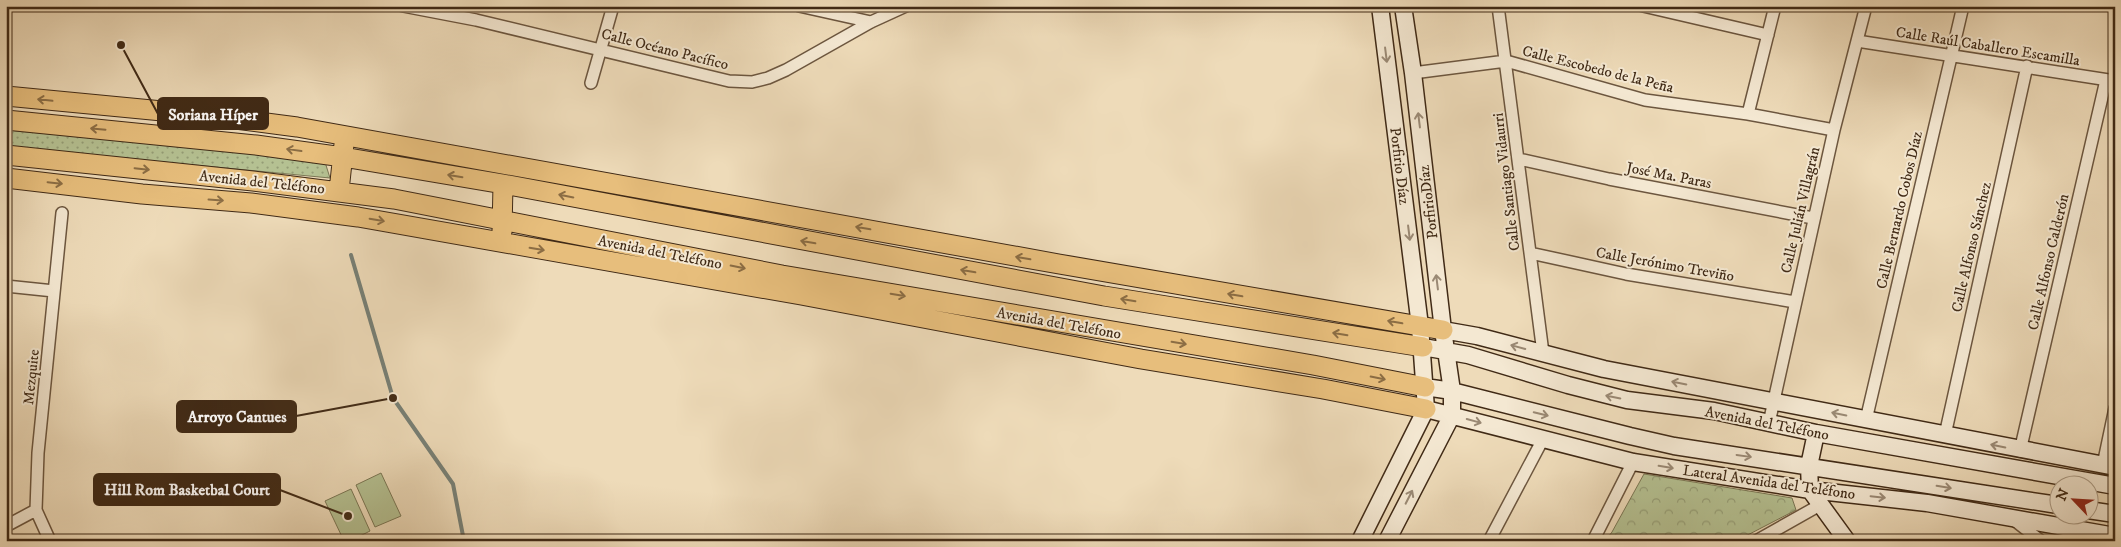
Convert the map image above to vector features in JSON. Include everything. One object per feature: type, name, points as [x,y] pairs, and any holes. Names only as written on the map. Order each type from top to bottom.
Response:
[{"type":"main road","points":[[6,96],[204,115],[297,127],[1059,264],[1443,330]]},
{"type":"main road","points":[[128,109],[128,132]]},
{"type":"main road","points":[[6,120],[256,145],[343,157],[503,184],[1056,287],[1423,347]]},
{"type":"main road","points":[[339,191],[345,135]]},
{"type":"main road","points":[[378,164],[383,142]]},
{"type":"main road","points":[[8,156],[7,178],[142,194],[251,202],[358,217],[801,295],[1141,359],[1426,409]]},
{"type":"main road","name":"Avenida del Teléfono","points":[[8,156],[339,191],[394,199],[782,275],[1313,365],[1425,387]]},
{"type":"main road","points":[[502,243],[503,184]]},
{"type":"main road","points":[[1056,287],[1059,264]]},
{"type":"main road","points":[[1141,359],[1147,338]]},
{"type":"street","name":"Calle Océano Pacífico","points":[[403,6],[476,20],[729,81],[752,82],[786,70],[871,22],[906,6]]},
{"type":"street","points":[[592,82],[613,6]]},
{"type":"street","points":[[799,6],[823,9],[871,22]]},
{"type":"street","name":"Porfirio Díaz","points":[[1380,6],[1423,347],[1426,409]]},
{"type":"street","name":"PorfirioDíaz","points":[[1403,6],[1452,391],[1452,415]]},
{"type":"street","name":"Calle Santiago Vidaurri","points":[[1498,6],[1543,353]]},
{"type":"street","points":[[1643,6],[1684,12],[1768,35]]},
{"type":"street","points":[[1748,114],[1775,6]]},
{"type":"street","name":"Calle Julián Villagrán","points":[[1769,423],[1813,218],[1866,6]]},
{"type":"street","name":"Calle Bernardo Cobos Díaz","points":[[1866,420],[1963,6]]},
{"type":"street","name":"Calle Raúl Caballero Escamilla","points":[[1857,41],[2110,80]]},
{"type":"street","name":"Calle Escobedo de la Peña","points":[[1413,73],[1506,61],[1645,100],[1748,114],[1834,130]]},
{"type":"street","name":"Calle Alfonso Sánchez","points":[[1946,435],[2027,66]]},
{"type":"street","name":"Calle Alfonso Calderón","points":[[2020,451],[2110,80]]},
{"type":"street","name":"José Ma. Paras","points":[[1519,159],[1609,179],[1813,218]]},
{"type":"street","name":"Mezquite","points":[[50,541],[36,510],[38,453],[62,213]]},
{"type":"street","name":"Calle Jerónimo Treviño","points":[[1530,253],[1626,274],[1795,302]]},
{"type":"street","points":[[6,286],[54,291]]},
{"type":"street","points":[[1443,330],[1477,336],[1604,369],[1774,400],[2020,451],[2109,466],[2115,408]]},
{"type":"street","name":"Avenida del Teléfono","points":[[1423,347],[1497,363],[1598,394],[1627,400],[1714,411],[1816,433],[2052,474]]},
{"type":"street","points":[[1425,387],[1452,391],[1647,440],[1696,450],[2048,503]]},
{"type":"street","points":[[1360,541],[1426,409]]},
{"type":"street","name":"Lateral Avenida del Teléfono","points":[[1426,409],[1633,462],[1810,490],[1927,503],[2115,536]]},
{"type":"street","points":[[1387,541],[1452,415]]},
{"type":"street","points":[[1816,433],[1809,466],[1810,490],[1847,541]]},
{"type":"street","points":[[1489,541],[1543,438]]},
{"type":"street","points":[[2052,474],[2055,457]]},
{"type":"street","points":[[1593,541],[1633,462]]},
{"type":"street","name":"Avenida del Teléfono","points":[[2098,483],[2115,486]]},
{"type":"street","points":[[1756,541],[1820,505]]},
{"type":"street","points":[[6,526],[36,510]]},
{"type":"street","points":[[2098,511],[2115,514]]},
{"type":"street","points":[[2008,516],[2041,541]]},
{"type":"green space","points":[[6,130],[204,148],[325,162],[330,178],[6,147]]},
{"type":"green space","points":[[381,473],[401,516],[375,527],[356,485]]},
{"type":"green space","points":[[1644,474],[1792,498],[1796,510],[1736,541],[1605,541],[1612,532]]},
{"type":"green space","points":[[351,489],[370,531],[350,541],[344,541],[325,501]]},
{"type":"waterway","points":[[351,255],[393,398],[453,484],[464,541]]},
{"type":"place","name":"Soriana Híper","points":[[121,45]]},
{"type":"place","name":"Arroyo Cantues","points":[[393,398]]},
{"type":"place","name":"Hill Rom Basketbal Court","points":[[348,516]]}]
